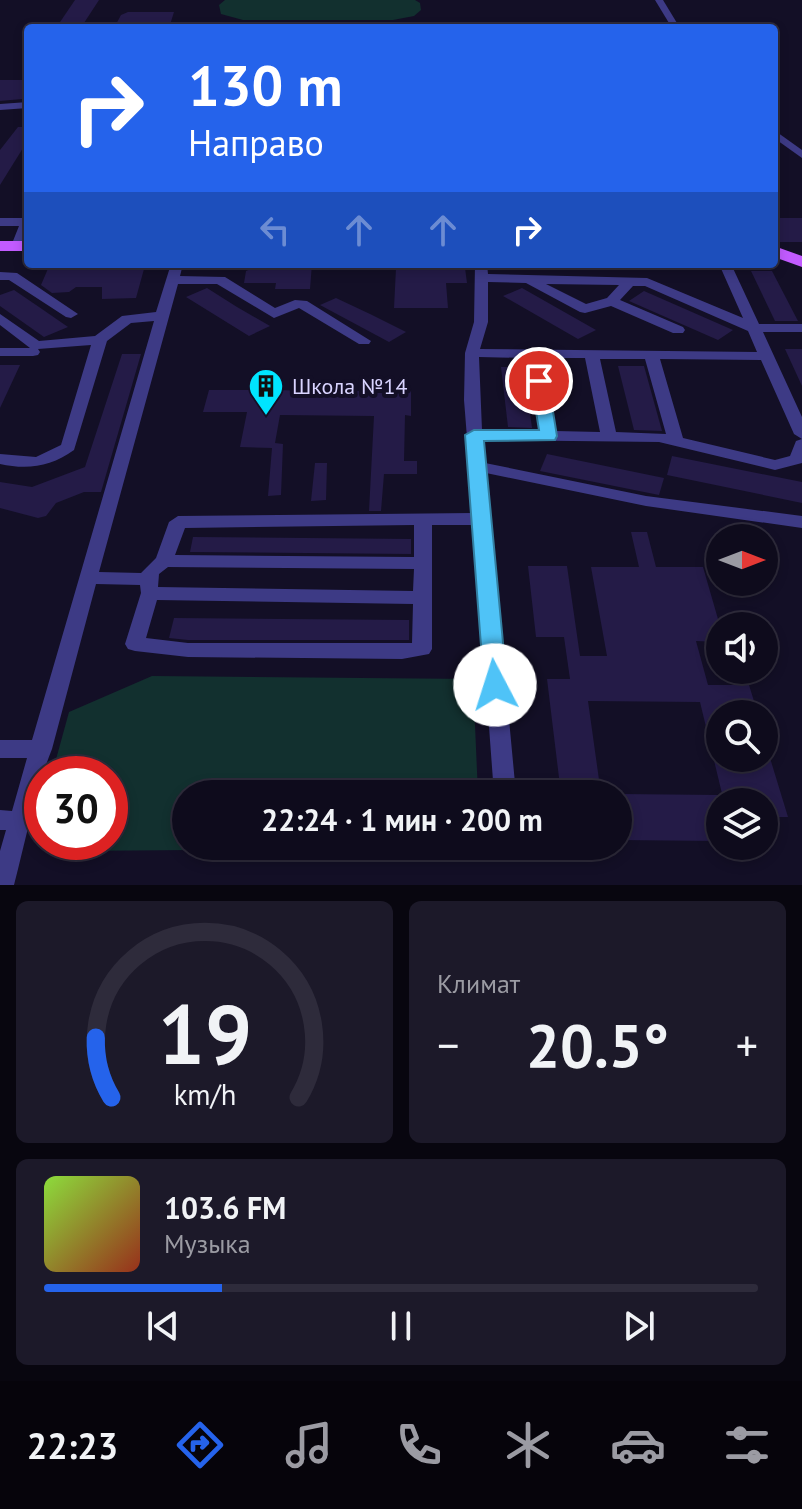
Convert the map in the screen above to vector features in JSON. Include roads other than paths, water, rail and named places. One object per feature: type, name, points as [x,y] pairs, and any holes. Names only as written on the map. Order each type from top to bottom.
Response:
[{"type":"main road","points":[[0,246],[23,246]]},
{"type":"main road","points":[[778,253],[802,262]]},
{"type":"street","points":[[659,0],[674,24]]},
{"type":"street","points":[[0,117],[4,107],[24,105]]},
{"type":"street","points":[[778,136],[802,155]]},
{"type":"street","points":[[0,222],[24,220]]},
{"type":"street","points":[[727,268],[802,434]]},
{"type":"street","points":[[504,780],[474,435],[472,353],[481,322],[481,271],[527,279],[647,282],[754,328],[802,328]]},
{"type":"street","points":[[2,885],[10,820],[41,749],[175,272],[220,280],[274,314],[302,304],[364,341]]},
{"type":"street","points":[[0,276],[12,276],[71,314]]},
{"type":"street","points":[[527,279],[585,309],[612,301],[629,282]]},
{"type":"street","points":[[612,301],[678,330]]},
{"type":"street","points":[[0,352],[33,352],[100,339],[127,319],[163,316]]},
{"type":"street","points":[[0,318],[33,352]]},
{"type":"street","points":[[0,459],[32,464],[58,456],[68,447],[100,339]]},
{"type":"street","points":[[472,353],[767,356]]},
{"type":"street","points":[[535,353],[548,436]]},
{"type":"street","points":[[591,353],[609,436]]},
{"type":"street","points":[[651,354],[676,441]]},
{"type":"street","points":[[474,435],[659,437],[775,465],[797,459],[802,444]]},
{"type":"street","points":[[477,466],[646,501],[802,522]]},
{"type":"street","points":[[423,522],[422,649],[402,652],[188,650],[135,644],[151,571],[164,561],[178,522],[423,522],[482,519]]},
{"type":"street","points":[[164,561],[422,563]]},
{"type":"street","points":[[90,578],[149,586],[423,598]]},
{"type":"street","points":[[0,749],[41,749]]},
{"type":"place","name":"Школа №14","points":[[266,417]]}]
